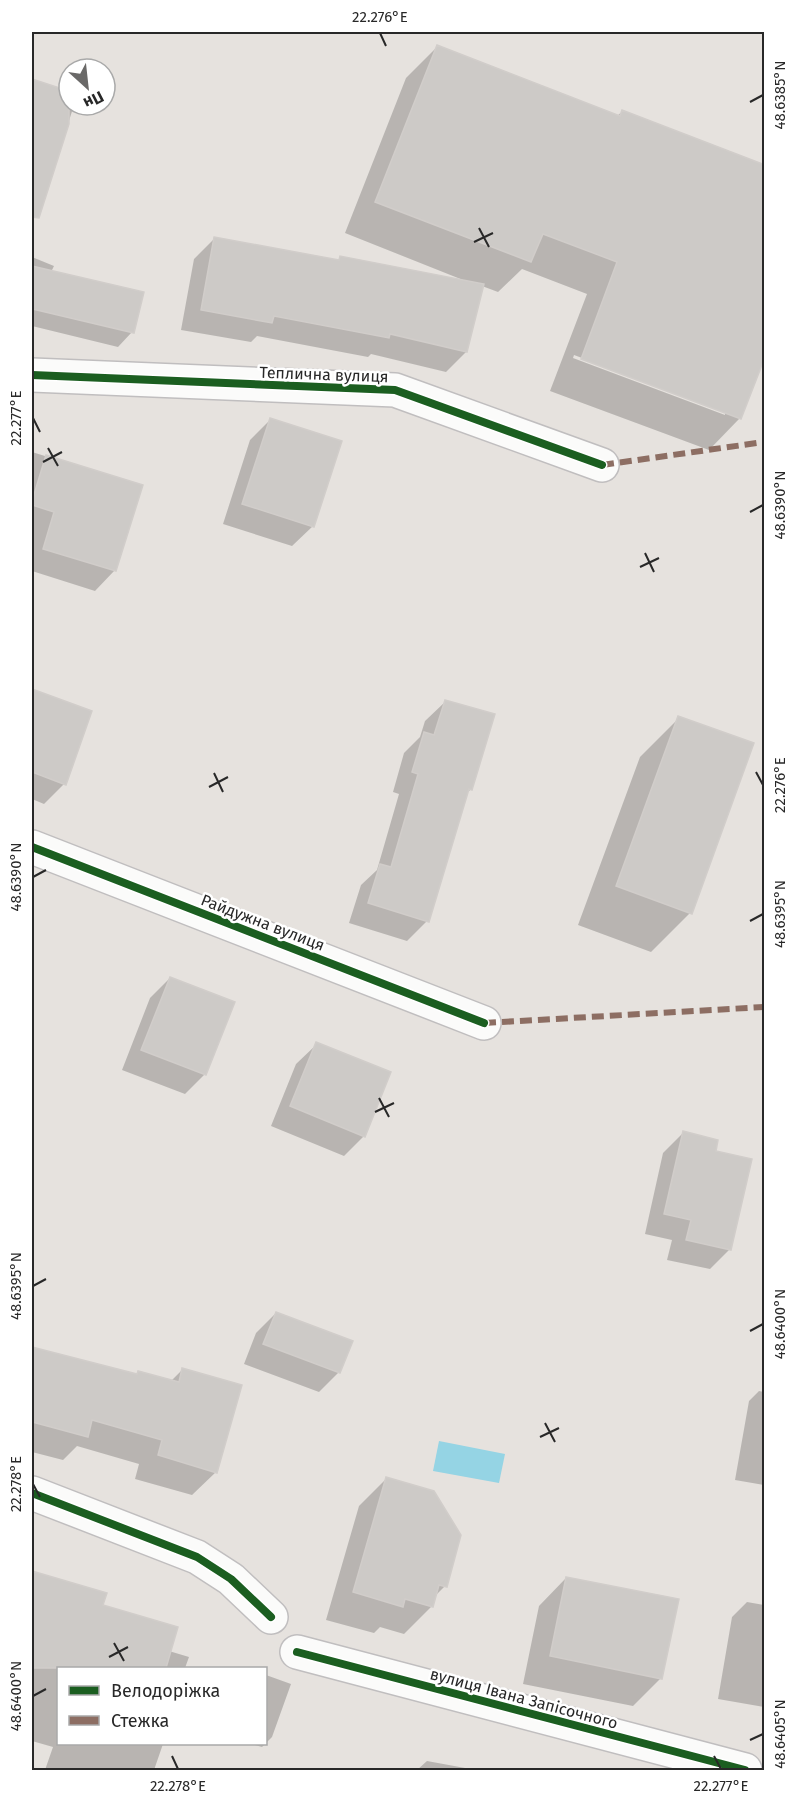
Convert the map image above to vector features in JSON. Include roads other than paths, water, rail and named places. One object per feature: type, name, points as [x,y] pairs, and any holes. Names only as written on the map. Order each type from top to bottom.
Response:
[{"type":"street","name":"Теплична вулиця","points":[[32,375],[395,390],[602,465]]},
{"type":"street","name":"Райдужна вулиця","points":[[32,847],[484,1023]]},
{"type":"street","points":[[32,1493],[197,1557],[231,1579],[271,1617]]},
{"type":"street","name":"вулиця Івана Запісочного","points":[[297,1652],[745,1770]]},
{"type":"water","points":[[439,1441],[505,1454],[499,1483],[433,1471]]}]
